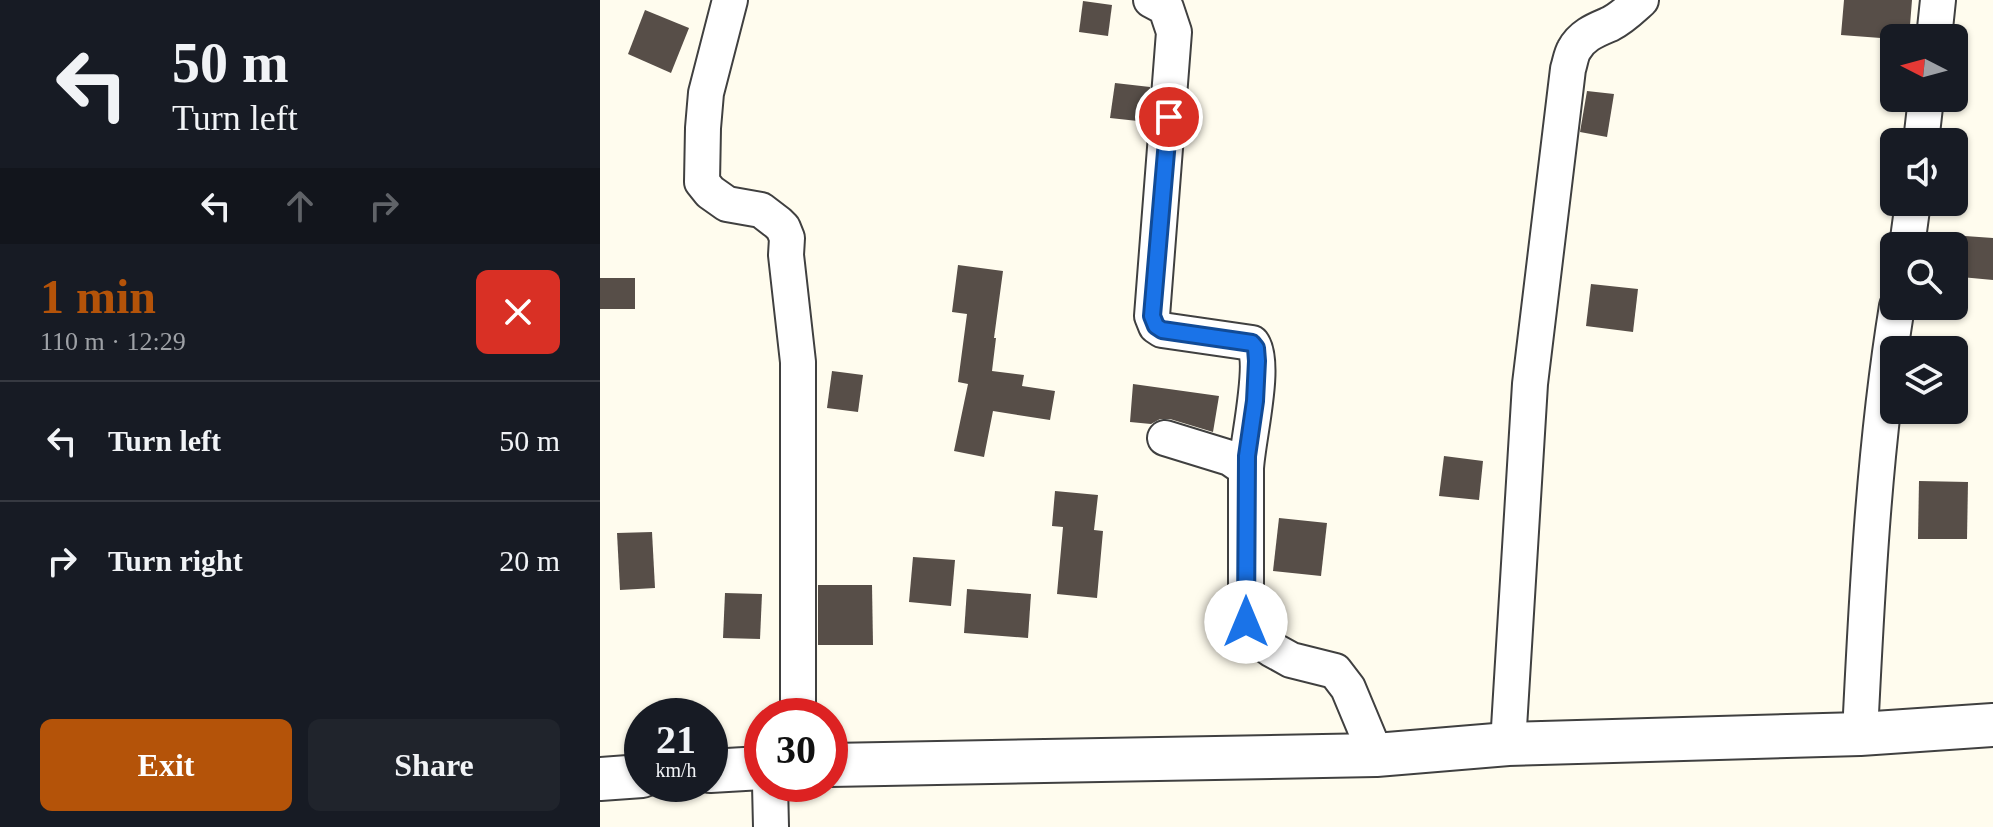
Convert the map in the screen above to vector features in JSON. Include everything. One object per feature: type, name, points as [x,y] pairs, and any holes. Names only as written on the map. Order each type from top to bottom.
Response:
[{"type":"street","points":[[730,0],[706,93],[702,182],[727,204],[761,210],[783,228],[787,238],[786,255],[798,362],[798,698]]},
{"type":"street","points":[[1151,0],[1166,8],[1174,32],[1152,316],[1156,326],[1162,330],[1252,343],[1256,348],[1255,401],[1246,469],[1246,622],[1256,638],[1271,649],[1291,660],[1335,671],[1348,688],[1376,755]]},
{"type":"street","points":[[1508,744],[1530,384],[1568,69],[1574,50],[1582,40],[1594,29],[1627,14],[1641,0]]},
{"type":"street","points":[[1935,24],[1938,0]]},
{"type":"street","points":[[1860,734],[1870,539],[1895,320]]},
{"type":"street","points":[[1165,438],[1230,458],[1246,469]]},
{"type":"street","points":[[848,765],[1376,755],[1508,744],[1860,734],[1993,725]]},
{"type":"street","points":[[600,779],[624,777]]},
{"type":"street","points":[[770,802],[771,827]]},
{"type":"building","points":[[1844,0],[1912,0],[1910,24],[1880,24],[1880,38],[1841,35]]},
{"type":"building","points":[[1083,1],[1112,5],[1108,36],[1079,32]]},
{"type":"building","points":[[645,10],[689,28],[671,73],[628,54]]},
{"type":"building","points":[[1115,83],[1150,87],[1147,122],[1110,118]]},
{"type":"building","points":[[1587,91],[1614,94],[1607,137],[1580,132]]},
{"type":"building","points":[[1968,236],[1993,238],[1993,280],[1968,278]]},
{"type":"building","points":[[958,265],[1003,271],[992,371],[1024,375],[1022,386],[1055,391],[1050,420],[993,411],[984,457],[954,451],[968,384],[958,382],[967,314],[952,312]]},
{"type":"building","points":[[600,278],[635,278],[635,309],[600,309]]},
{"type":"building","points":[[1591,284],[1638,289],[1633,332],[1586,326]]},
{"type":"building","points":[[832,371],[863,375],[858,412],[827,408]]},
{"type":"building","points":[[1133,384],[1219,396],[1213,432],[1170,419],[1160,419],[1151,424],[1130,422]]},
{"type":"building","points":[[1444,456],[1483,461],[1479,500],[1439,496]]},
{"type":"building","points":[[1919,481],[1968,482],[1967,539],[1918,539]]},
{"type":"building","points":[[1055,491],[1098,495],[1094,530],[1103,531],[1097,598],[1057,594],[1063,527],[1052,526]]},
{"type":"building","points":[[1279,518],[1327,523],[1321,576],[1273,571]]},
{"type":"building","points":[[652,532],[655,588],[620,590],[617,533]]},
{"type":"building","points":[[913,557],[955,560],[951,606],[909,602]]},
{"type":"building","points":[[818,585],[872,585],[873,645],[818,645]]},
{"type":"building","points":[[967,589],[1031,594],[1028,638],[964,633]]},
{"type":"building","points":[[725,593],[762,594],[760,639],[723,638]]},
{"type":"route","points":[[1169,117],[1152,316],[1156,326],[1162,330],[1252,343],[1256,348],[1255,401],[1247,456],[1246,622]]}]
